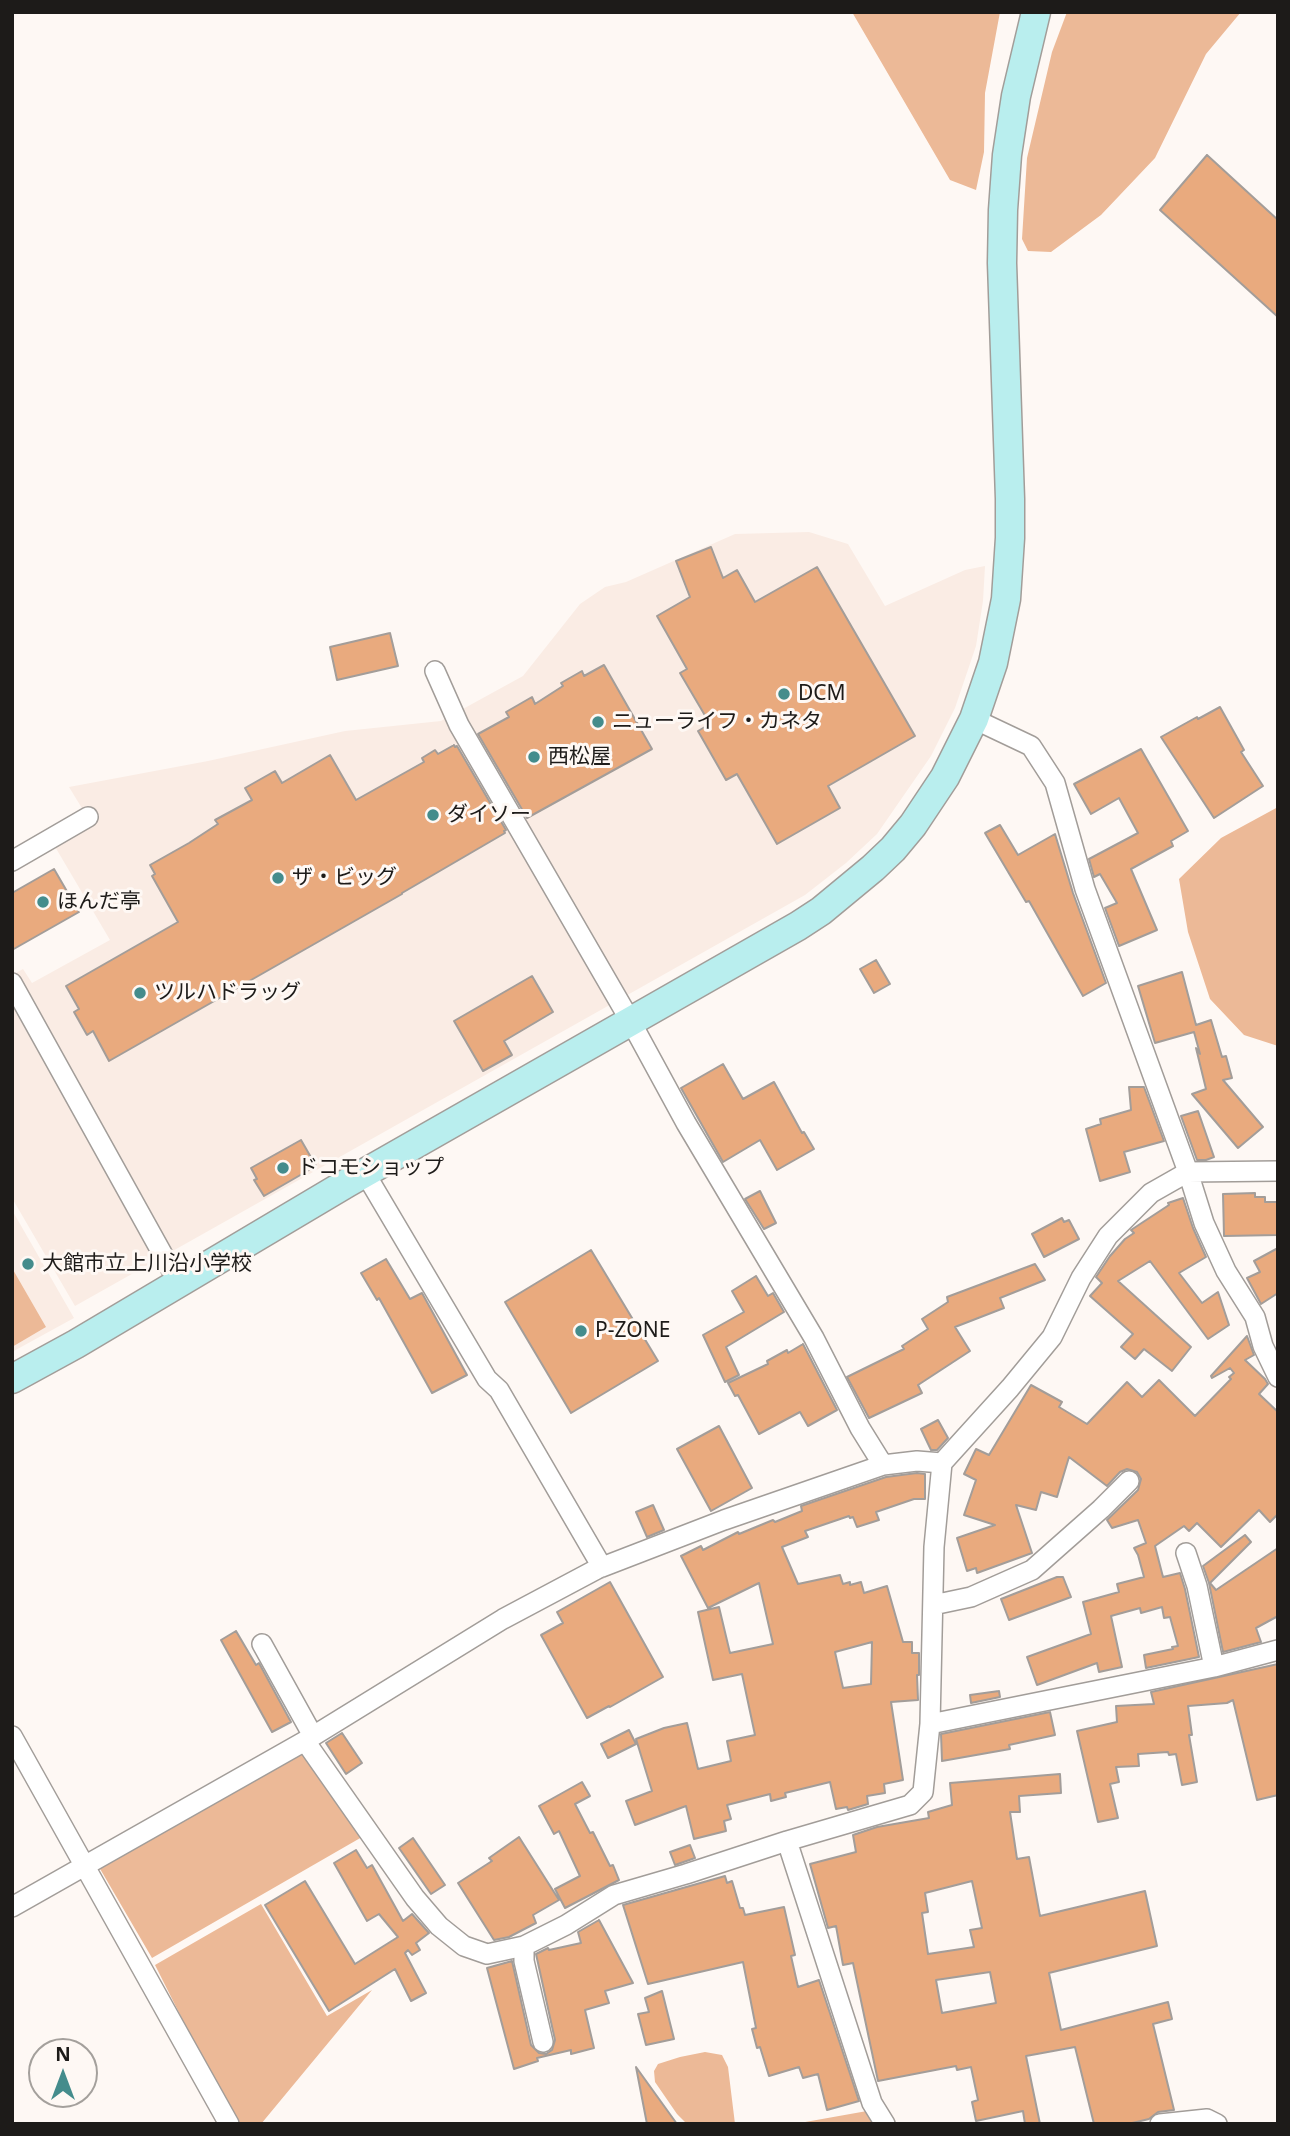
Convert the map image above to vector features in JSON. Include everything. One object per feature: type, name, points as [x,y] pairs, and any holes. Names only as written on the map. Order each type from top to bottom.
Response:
[{"type":"street","points":[[12,1379],[365,1173],[798,926],[873,869],[893,849],[929,802],[959,751],[985,690],[1006,599],[1010,499],[1002,263],[1003,210],[1007,155],[1016,96],[1036,12]]},
{"type":"street","points":[[435,671],[459,725],[631,1022],[686,1123],[814,1338],[860,1428],[883,1465]]},
{"type":"street","points":[[974,719],[1031,746],[1055,783],[1084,889],[1188,1172],[1204,1223],[1226,1271],[1255,1317],[1263,1346],[1278,1377]]},
{"type":"street","points":[[12,861],[88,817]]},
{"type":"street","points":[[12,983],[178,1282]]},
{"type":"street","points":[[262,1644],[309,1738],[415,1898],[439,1926],[464,1946],[487,1954],[524,1946],[566,1926],[614,1895],[787,1840],[911,1805],[923,1792],[930,1724],[934,1547],[942,1463],[1052,1338],[1081,1278],[1108,1236],[1151,1193],[1188,1172],[1278,1171]]},
{"type":"street","points":[[365,1173],[487,1379],[499,1390],[602,1567]]},
{"type":"street","points":[[12,1907],[309,1738],[503,1619],[602,1567],[706,1527],[883,1465],[917,1461],[942,1463]]},
{"type":"street","points":[[933,1605],[971,1597],[1032,1570],[1129,1481]]},
{"type":"street","points":[[1186,1553],[1197,1586],[1214,1667]]},
{"type":"street","points":[[930,1724],[1214,1667],[1278,1650]]},
{"type":"street","points":[[12,1736],[229,2124]]},
{"type":"street","points":[[787,1840],[872,2103],[885,2124]]},
{"type":"street","points":[[524,1946],[524,1961],[543,2042]]},
{"type":"street","points":[[1160,2124],[1208,2119],[1217,2124]]},
{"type":"shaded area","points":[[852,12],[1000,12],[985,93],[984,152],[976,190],[950,180]]},
{"type":"shaded area","points":[[1067,12],[1241,12],[1206,54],[1155,158],[1101,215],[1051,252],[1028,251],[1022,239],[1027,158],[1052,52]]},
{"type":"shaded area","points":[[809,532],[848,544],[885,606],[965,570],[985,566],[976,646],[955,708],[931,756],[877,834],[805,895],[75,1306],[12,1198],[12,975],[23,969],[32,983],[110,940],[54,845],[91,823],[69,787],[208,761],[345,731],[441,721],[523,676],[580,604],[605,587],[626,582],[735,534]]},
{"type":"shaded area","points":[[1278,807],[1278,1046],[1244,1035],[1210,999],[1188,932],[1179,879],[1221,838]]},
{"type":"shaded area","name":"大館市立上川沿小学校","points":[[12,1210],[74,1318],[12,1352]]},
{"type":"shaded area","points":[[12,1268],[46,1327],[12,1347]]},
{"type":"shaded area","points":[[304,1748],[362,1837],[152,1958],[99,1867]]},
{"type":"shaded area","points":[[261,1904],[327,2016],[372,1990],[261,2124],[235,2124],[155,1965]]},
{"type":"shaded area","points":[[705,2052],[722,2055],[728,2067],[735,2124],[687,2124],[655,2082],[654,2071],[658,2064]]},
{"type":"shaded area","points":[[867,2111],[874,2124],[794,2124]]},
{"type":"building","points":[[1207,155],[1278,220],[1278,317],[1160,210]]},
{"type":"building","points":[[711,547],[723,578],[737,570],[755,602],[817,567],[915,736],[828,786],[840,808],[777,844],[737,774],[726,780],[698,731],[710,724],[680,673],[687,669],[657,616],[690,597],[676,561]]},
{"type":"building","points":[[390,633],[398,666],[337,680],[330,647]]},
{"type":"building","points":[[604,665],[652,749],[527,818],[478,734],[509,717],[506,712],[532,697],[535,704],[563,686],[561,683],[582,671],[584,676]]},
{"type":"building","points":[[1220,707],[1244,750],[1241,752],[1263,786],[1214,818],[1161,737]]},
{"type":"building","points":[[454,745],[506,830],[505,833],[109,1061],[93,1031],[87,1035],[74,1012],[79,1009],[66,986],[178,922],[152,876],[155,874],[150,865],[218,824],[215,820],[252,800],[245,788],[275,771],[282,783],[330,755],[356,800],[424,762],[422,758],[435,750],[438,754]]},
{"type":"building","points":[[1141,749],[1188,831],[1171,841],[1173,846],[1131,869],[1157,930],[1119,946],[1105,908],[1117,903],[1100,874],[1094,877],[1089,859],[1138,833],[1119,798],[1091,814],[1074,784]]},
{"type":"building","points":[[1000,825],[1018,855],[1055,834],[1106,983],[1083,996],[1029,901],[1026,902],[985,833]]},
{"type":"building","name":"ほんだ亭","points":[[54,869],[79,912],[12,950],[12,893]]},
{"type":"building","points":[[876,960],[890,984],[874,993],[860,969]]},
{"type":"building","points":[[1182,972],[1196,1025],[1211,1020],[1222,1057],[1226,1056],[1232,1078],[1223,1080],[1263,1127],[1238,1148],[1192,1094],[1206,1089],[1194,1032],[1155,1043],[1138,986]]},
{"type":"building","points":[[532,976],[553,1012],[504,1041],[512,1055],[483,1071],[454,1021]]},
{"type":"building","points":[[723,1064],[743,1099],[774,1082],[802,1133],[804,1132],[814,1149],[777,1170],[760,1140],[723,1162],[681,1088]]},
{"type":"building","points":[[1129,1087],[1144,1087],[1164,1141],[1124,1152],[1130,1172],[1100,1181],[1086,1129],[1101,1124],[1100,1119],[1131,1110]]},
{"type":"building","points":[[1198,1111],[1214,1157],[1206,1160],[1197,1160],[1181,1116]]},
{"type":"building","points":[[301,1140],[316,1166],[264,1196],[254,1180],[257,1179],[251,1168]]},
{"type":"building","points":[[760,1191],[776,1223],[764,1229],[745,1199]]},
{"type":"building","points":[[1255,1193],[1255,1197],[1265,1197],[1265,1202],[1278,1202],[1278,1235],[1224,1236],[1223,1194]]},
{"type":"building","points":[[1183,1198],[1206,1257],[1179,1273],[1202,1303],[1218,1292],[1229,1325],[1208,1339],[1150,1261],[1118,1281],[1191,1347],[1172,1371],[1144,1349],[1135,1359],[1121,1347],[1133,1334],[1090,1296],[1102,1283],[1096,1277],[1110,1256],[1134,1233],[1131,1230],[1169,1205],[1168,1203]]},
{"type":"building","points":[[1062,1218],[1064,1222],[1069,1220],[1079,1239],[1044,1257],[1032,1234]]},
{"type":"building","points":[[1278,1248],[1278,1293],[1261,1304],[1247,1278],[1260,1272],[1254,1261]]},
{"type":"building","name":"P-ZONE","points":[[591,1250],[658,1361],[571,1413],[505,1302]]},
{"type":"building","points":[[386,1259],[410,1299],[422,1293],[467,1375],[432,1393],[379,1298],[377,1300],[361,1273]]},
{"type":"building","points":[[1035,1264],[1045,1280],[1000,1298],[1004,1308],[955,1327],[970,1351],[918,1385],[922,1393],[869,1418],[847,1377],[904,1349],[902,1346],[928,1329],[922,1319],[948,1302],[947,1297]]},
{"type":"building","points":[[756,1276],[768,1296],[773,1293],[784,1312],[726,1347],[739,1375],[725,1382],[703,1335],[744,1312],[732,1291]]},
{"type":"building","points":[[1247,1336],[1254,1355],[1245,1360],[1265,1379],[1268,1384],[1259,1394],[1278,1412],[1278,1514],[1270,1522],[1259,1510],[1221,1547],[1197,1523],[1189,1531],[1184,1526],[1155,1546],[1163,1577],[1180,1573],[1199,1657],[1146,1668],[1144,1655],[1178,1646],[1170,1617],[1164,1618],[1162,1607],[1141,1613],[1140,1608],[1111,1616],[1122,1667],[1099,1672],[1097,1663],[1037,1685],[1027,1657],[1091,1634],[1083,1602],[1119,1592],[1117,1584],[1144,1577],[1134,1548],[1146,1543],[1138,1520],[1112,1528],[1107,1520],[1138,1490],[1141,1479],[1137,1472],[1127,1469],[1120,1472],[1107,1486],[1069,1457],[1057,1497],[1041,1492],[1036,1510],[1016,1505],[1032,1553],[977,1573],[976,1568],[967,1571],[957,1538],[995,1525],[964,1515],[976,1480],[964,1474],[976,1449],[989,1455],[1031,1385],[1062,1402],[1059,1407],[1087,1424],[1127,1382],[1142,1397],[1159,1380],[1195,1416],[1231,1379],[1229,1377],[1234,1373],[1230,1368],[1212,1378],[1211,1376]]},
{"type":"building","points":[[803,1344],[837,1410],[808,1426],[800,1412],[759,1434],[738,1395],[735,1396],[728,1383]]},
{"type":"building","points":[[938,1420],[948,1438],[937,1450],[931,1450],[921,1429]]},
{"type":"building","points":[[719,1426],[752,1488],[711,1511],[677,1449]]},
{"type":"building","points":[[925,1474],[925,1499],[914,1499],[876,1512],[879,1520],[857,1527],[853,1517],[849,1516],[805,1531],[808,1537],[782,1547],[798,1584],[840,1575],[843,1584],[861,1582],[864,1593],[887,1586],[903,1642],[912,1642],[912,1653],[919,1653],[918,1700],[891,1702],[903,1780],[884,1784],[885,1793],[867,1796],[868,1804],[848,1810],[847,1807],[836,1809],[830,1782],[785,1793],[786,1797],[771,1801],[770,1794],[727,1805],[731,1819],[724,1821],[726,1831],[694,1839],[686,1806],[635,1825],[626,1801],[652,1791],[636,1739],[664,1728],[687,1723],[698,1769],[731,1761],[727,1741],[755,1735],[742,1674],[713,1680],[698,1612],[719,1607],[730,1653],[773,1644],[759,1583],[708,1608],[681,1556],[701,1546],[703,1550],[738,1532],[739,1534],[802,1511],[801,1506],[886,1477]],"holes":[[[872,1642],[871,1684],[843,1688],[835,1652]]]},
{"type":"building","points":[[653,1505],[664,1530],[647,1537],[636,1512]]},
{"type":"building","points":[[1245,1535],[1251,1542],[1210,1583],[1216,1590],[1278,1548],[1278,1616],[1256,1628],[1261,1642],[1223,1652],[1203,1566]]},
{"type":"building","points":[[1063,1577],[1071,1597],[1009,1620],[1001,1599]]},
{"type":"building","points":[[610,1582],[663,1677],[587,1718],[541,1635],[563,1623],[557,1612]]},
{"type":"building","points":[[236,1631],[256,1665],[259,1663],[291,1722],[272,1732],[221,1640]]},
{"type":"building","points":[[1278,1664],[1278,1795],[1257,1800],[1233,1700],[1227,1703],[1188,1706],[1192,1735],[1189,1735],[1197,1782],[1182,1785],[1176,1754],[1138,1754],[1139,1766],[1116,1767],[1119,1782],[1110,1784],[1118,1818],[1098,1822],[1077,1731],[1117,1722],[1116,1706],[1154,1704],[1151,1692]]},
{"type":"building","points":[[999,1691],[1000,1697],[971,1703],[970,1695]]},
{"type":"building","points":[[1050,1712],[1055,1735],[1009,1745],[1010,1749],[942,1761],[941,1734]]},
{"type":"building","points":[[629,1730],[636,1744],[608,1758],[601,1744]]},
{"type":"building","points":[[342,1733],[362,1763],[346,1774],[326,1743]]},
{"type":"building","points":[[1060,1774],[1061,1793],[1019,1796],[1020,1812],[1010,1812],[1017,1859],[1029,1857],[1040,1916],[1145,1891],[1157,1946],[1049,1973],[1061,2030],[1168,2002],[1172,2019],[1153,2024],[1174,2110],[1158,2112],[1149,2119],[1128,2124],[1094,2124],[1075,2047],[1026,2056],[1040,2124],[1025,2124],[1023,2111],[976,2121],[972,2102],[978,2100],[971,2067],[957,2070],[956,2066],[878,2081],[853,1963],[843,1965],[836,1926],[828,1928],[810,1864],[856,1852],[853,1835],[877,1827],[929,1818],[928,1812],[952,1805],[950,1783]],"holes":[[[972,1881],[982,1928],[970,1930],[974,1947],[928,1954],[922,1913],[928,1912],[925,1893]],[[990,1972],[996,2003],[942,2013],[936,1980]]]},
{"type":"building","points":[[582,1782],[590,1796],[575,1804],[610,1866],[613,1865],[619,1880],[565,1908],[555,1889],[580,1876],[559,1831],[554,1834],[539,1806]]},
{"type":"building","points":[[519,1837],[559,1900],[533,1915],[536,1923],[509,1937],[494,1940],[458,1883],[492,1861],[489,1858]]},
{"type":"building","points":[[413,1838],[445,1885],[431,1894],[399,1848]]},
{"type":"building","points":[[690,1845],[695,1858],[675,1865],[670,1852]]},
{"type":"building","points":[[356,1850],[367,1868],[372,1865],[403,1921],[412,1914],[429,1933],[416,1943],[420,1950],[412,1955],[408,1950],[405,1953],[426,1993],[411,2001],[395,1969],[329,2011],[265,1905],[305,1881],[355,1964],[398,1937],[379,1914],[367,1921],[334,1863]]},
{"type":"building","points":[[725,1876],[727,1883],[732,1881],[740,1908],[743,1908],[745,1915],[784,1907],[795,1955],[791,1956],[798,1987],[819,1980],[859,2101],[827,2110],[818,2074],[803,2078],[799,2067],[769,2076],[752,2029],[756,2028],[743,1962],[648,1984],[623,1905]]},
{"type":"building","points":[[599,1920],[633,1983],[605,1991],[609,2003],[585,2010],[594,2048],[537,2058],[538,2061],[514,2069],[487,1968],[512,1961],[531,2045],[539,2053],[546,2054],[552,2050],[555,2040],[536,1954],[548,1948],[549,1950],[581,1943],[578,1932]]},
{"type":"building","points":[[662,1991],[674,2039],[646,2045],[638,2014],[649,2012],[645,1998]]},
{"type":"building","points":[[636,2067],[677,2124],[647,2124]]},
{"type":"place","name":"DCM","points":[[784,694]]},
{"type":"place","name":"ニューライフ・カネタ","points":[[598,722]]},
{"type":"place","name":"西松屋","points":[[534,757]]},
{"type":"place","name":"ダイソー","points":[[433,815]]},
{"type":"place","name":"ザ・ビッグ","points":[[278,878]]},
{"type":"place","name":"ほんだ亭","points":[[43,902]]},
{"type":"place","name":"ツルハドラッグ","points":[[140,993]]},
{"type":"place","name":"ドコモショップ","points":[[283,1168]]},
{"type":"place","name":"大館市立上川沿小学校","points":[[28,1264]]},
{"type":"place","name":"P-ZONE","points":[[581,1331]]}]
